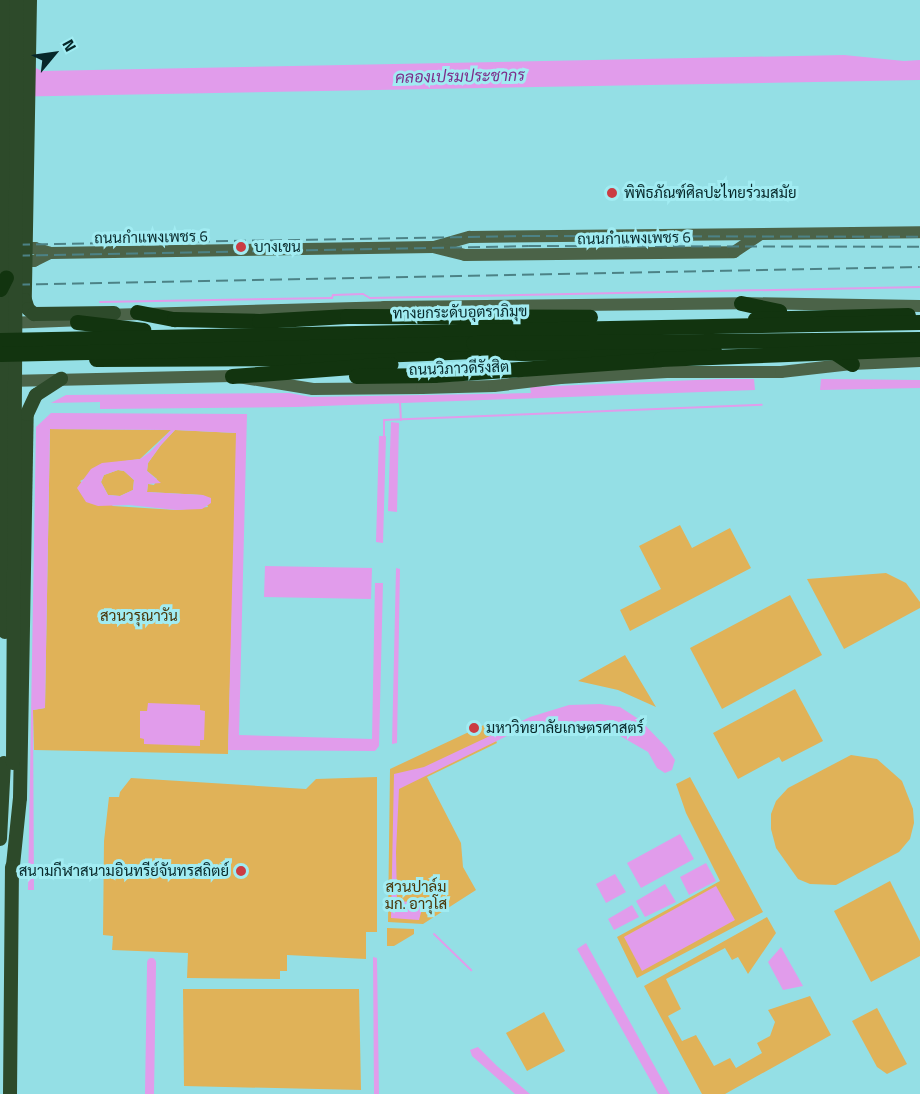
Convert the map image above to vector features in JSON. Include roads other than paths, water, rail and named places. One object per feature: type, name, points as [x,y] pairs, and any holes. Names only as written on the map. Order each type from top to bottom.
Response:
[{"type":"highway","points":[[741,303],[799,316]]},
{"type":"highway","points":[[137,312],[174,319],[259,321],[347,316],[920,318]]},
{"type":"highway","name":"ถนนวิภาวดีรังสิต","points":[[0,335],[144,330],[304,330],[515,335],[799,316],[920,318]]},
{"type":"highway","name":"ทางยกระดับอุตราภิมุข","points":[[0,340],[920,318]]},
{"type":"highway","points":[[76,322],[144,330]]},
{"type":"highway","name":"ทางยกระดับอุตราภิมุข","points":[[0,354],[473,343],[920,339]]},
{"type":"highway","name":"ถนนวิภาวดีรังสิต","points":[[0,360],[308,358],[474,351],[522,353],[657,349],[837,354],[920,351]]},
{"type":"highway","points":[[282,372],[327,377],[434,375],[660,359],[920,351]]},
{"type":"highway","points":[[232,376],[472,360],[522,353]]},
{"type":"highway","points":[[837,354],[852,364]]},
{"type":"main road","points":[[7,0],[3,283],[12,875],[10,1094]]},
{"type":"main road","points":[[0,839],[9,763],[17,0]]},
{"type":"main road","points":[[30,0],[30,132],[25,300],[28,309],[34,314],[741,303],[920,306]]},
{"type":"main road","points":[[0,217],[21,216],[27,199]]},
{"type":"main road","name":"ถนนกำแพงเพชร 6","points":[[0,261],[26,254],[35,248],[50,254],[433,247],[470,237],[920,232]]},
{"type":"main road","name":"ถนนกำแพงเพชร 6","points":[[433,247],[465,255],[734,252],[759,235]]},
{"type":"main road","name":"ถนนกำแพงเพชร 6","points":[[0,248],[26,254]]},
{"type":"main road","points":[[0,324],[76,322],[114,313]]},
{"type":"main road","name":"ถนนวิภาวดีรังสิต","points":[[0,381],[232,376],[313,389],[422,388],[494,386],[561,378],[667,372],[782,372],[852,364],[920,361]]},
{"type":"main road","points":[[12,875],[20,798],[27,414],[36,395],[61,379]]},
{"type":"main road","points":[[0,418],[9,406],[18,405],[27,414]]},
{"type":"water","name":"คลองเปรมประชากร","points":[[844,55],[904,61],[920,60],[920,80],[0,97],[0,68],[36,68],[42,71]]},
{"type":"water","points":[[754,379],[755,390],[296,407],[100,409],[100,402],[51,403],[66,395],[289,393],[311,397],[531,393],[530,387]]},
{"type":"water","points":[[821,379],[920,380],[920,388],[820,390]]},
{"type":"water","points":[[51,413],[247,414],[239,735],[372,739],[375,583],[383,583],[379,746],[375,751],[228,750],[236,433],[175,430],[161,445],[148,463],[147,471],[161,483],[148,484],[147,492],[203,495],[211,498],[211,503],[202,509],[176,510],[129,505],[98,506],[86,502],[77,488],[91,469],[102,463],[140,459],[171,430],[50,429],[45,708],[33,710],[34,890],[28,890],[36,427]],"holes":[[[118,470],[124,471],[134,480],[133,490],[120,496],[108,495],[101,482],[104,475]]]},
{"type":"water","points":[[391,422],[399,423],[397,512],[388,511]]},
{"type":"water","points":[[379,436],[386,436],[383,543],[376,542]]},
{"type":"water","points":[[265,566],[372,568],[371,599],[264,597]]},
{"type":"water","points":[[396,568],[400,569],[397,743],[392,744]]},
{"type":"water","points":[[148,703],[200,705],[200,710],[205,711],[204,740],[200,740],[200,746],[144,744],[144,739],[140,738],[140,711],[147,711]]},
{"type":"water","points":[[600,704],[620,707],[640,720],[667,748],[675,760],[672,770],[665,773],[657,768],[648,752],[615,733],[600,730],[509,735],[399,789],[396,852],[397,902],[417,901],[422,909],[419,920],[391,918],[394,774],[424,767],[530,717],[569,705]]},
{"type":"water","points":[[680,834],[694,859],[641,888],[627,863]]},
{"type":"water","points":[[706,863],[716,881],[689,895],[680,877]]},
{"type":"water","points":[[615,874],[626,892],[606,903],[596,884]]},
{"type":"water","points":[[665,884],[676,902],[645,917],[636,901]]},
{"type":"water","points":[[716,886],[735,920],[642,971],[624,937]]},
{"type":"water","points":[[632,905],[639,917],[614,930],[608,919]]},
{"type":"water","points":[[586,943],[670,1094],[658,1094],[577,949]]},
{"type":"water","points":[[781,947],[803,986],[783,990],[768,962]]},
{"type":"water","points":[[373,957],[377,958],[379,1094],[374,1094]]},
{"type":"water","points":[[478,1047],[530,1094],[515,1094],[472,1056],[470,1050]]},
{"type":"waterway","points":[[100,302],[332,298],[333,295],[363,294],[370,298],[920,287]]},
{"type":"waterway","points":[[400,402],[401,420]]},
{"type":"waterway","points":[[384,438],[384,420],[762,405]]},
{"type":"waterway","points":[[434,934],[471,970]]},
{"type":"waterway","points":[[149,1094],[151,962]]},
{"type":"railway","points":[[0,245],[528,236],[920,237]]},
{"type":"railway","points":[[0,256],[529,246],[920,247]]},
{"type":"railway","points":[[0,285],[920,267]]},
{"type":"place","name":"พิพิธภัณฑ์ศิลปะไทยร่วมสมัย","points":[[612,193]]},
{"type":"place","name":"บางเขน","points":[[241,247]]},
{"type":"place","name":"มหาวิทยาลัยเกษตรศาสตร์","points":[[474,728]]},
{"type":"place","name":"สนามกีฬาสนามอินทรีย์จันทรสถิตย์","points":[[241,871]]},
{"type":"park label","name":"สวนวรุณาวัน","points":[[139,616]]},
{"type":"park label","name":"สวนปาล์ม มก. อาวุโส","points":[[416,894]]}]
